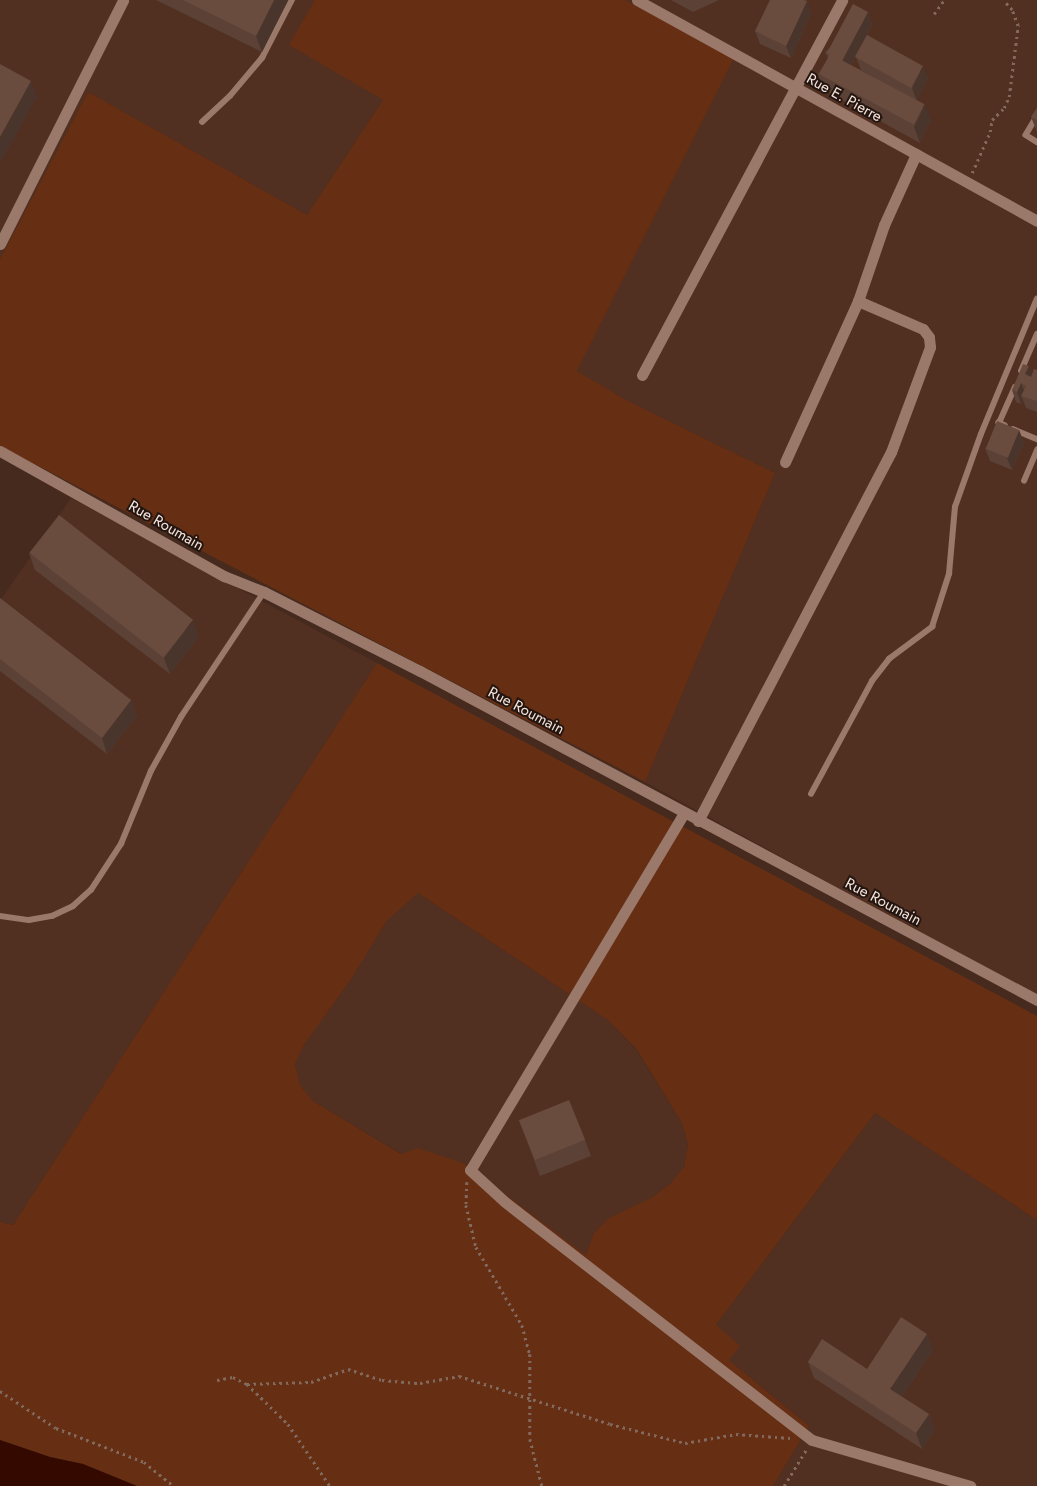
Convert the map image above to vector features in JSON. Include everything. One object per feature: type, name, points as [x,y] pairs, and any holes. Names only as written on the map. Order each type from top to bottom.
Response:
[{"type":"street","points":[[0,244],[123,0]]},
{"type":"street","name":"Rue E. Pierre","points":[[637,0],[1037,221]]},
{"type":"street","points":[[642,375],[842,0]]},
{"type":"street","points":[[785,462],[858,301],[884,225],[916,154]]},
{"type":"street","points":[[698,821],[891,452],[930,347],[929,336],[923,329],[858,301]]},
{"type":"street","name":"Rue Roumain","points":[[0,451],[224,576],[264,592],[420,671],[698,821],[1037,1000]]},
{"type":"street","points":[[684,813],[470,1170],[505,1202],[812,1440],[970,1486]]},
{"type":"lane","points":[[202,122],[230,96],[262,58],[292,0]]},
{"type":"lane","points":[[1037,118],[1026,135],[1037,142]]},
{"type":"lane","points":[[811,794],[872,681],[889,659],[932,627],[950,574],[955,507],[981,434],[1037,299]]},
{"type":"lane","points":[[1037,334],[999,423],[1037,439]]},
{"type":"lane","points":[[1024,481],[1037,450]]},
{"type":"lane","points":[[0,916],[29,920],[52,916],[73,906],[91,890],[121,844],[152,771],[181,717],[264,592]]},
{"type":"path","points":[[934,14],[944,0]]},
{"type":"path","points":[[968,183],[990,132],[992,120],[1004,108],[1009,96],[1018,26],[1012,10],[1004,0]]},
{"type":"path","points":[[474,1174],[465,1185],[476,1247],[522,1325],[530,1354],[530,1439],[542,1486]]},
{"type":"path","points":[[247,1384],[312,1382],[348,1369],[382,1380],[420,1383],[459,1376],[531,1397],[610,1424],[685,1443],[736,1434],[794,1439],[802,1432]]},
{"type":"path","points":[[217,1380],[233,1377],[247,1384],[288,1424],[330,1486]]},
{"type":"path","points":[[0,1391],[56,1428],[144,1462],[174,1486]]},
{"type":"path","points":[[784,1486],[812,1440]]},
{"type":"shaded area","points":[[0,0],[315,0],[290,45],[383,100],[307,215],[88,92],[0,259]]},
{"type":"shaded area","points":[[315,0],[625,0],[734,58],[577,371],[628,401],[775,473],[645,782],[0,446],[0,259],[88,92],[307,215],[383,100],[289,45]]},
{"type":"shaded area","points":[[625,0],[1037,0],[1037,997],[645,782],[775,473],[628,401],[577,371],[734,58]]},
{"type":"shaded area","points":[[71,498],[377,663],[13,1225],[0,1222],[0,601]]},
{"type":"shaded area","points":[[377,663],[1037,1016],[1037,1220],[875,1113],[716,1325],[740,1346],[729,1360],[809,1426],[773,1486],[137,1486],[83,1464],[50,1457],[0,1440],[0,1222],[13,1225]],"holes":[[[418,893],[608,1020],[637,1050],[682,1123],[688,1144],[684,1167],[670,1184],[651,1198],[609,1218],[594,1233],[586,1255],[463,1163],[418,1148],[401,1154],[313,1101],[300,1085],[295,1064],[304,1045],[352,978],[386,922]]]},
{"type":"shaded area","points":[[418,893],[608,1020],[637,1051],[682,1123],[688,1144],[684,1167],[670,1184],[651,1198],[609,1219],[594,1233],[586,1255],[463,1163],[418,1148],[402,1154],[313,1101],[300,1085],[295,1064],[304,1045],[352,978],[386,922]]},
{"type":"shaded area","points":[[875,1113],[1037,1220],[1037,1486],[773,1486],[809,1426],[728,1359],[716,1325]]},
{"type":"shaded area","points":[[0,1440],[50,1457],[83,1464],[137,1486],[0,1486]]},
{"type":"building","points":[[183,0],[274,0],[256,36]]},
{"type":"building","points":[[770,0],[807,1],[786,46],[755,31]]},
{"type":"building","points":[[853,4],[868,12],[842,61],[827,53]]},
{"type":"building","points":[[867,35],[923,66],[911,88],[855,57]]},
{"type":"building","points":[[830,54],[924,104],[914,125],[819,74]]},
{"type":"building","points":[[0,64],[31,81],[0,137]]},
{"type":"building","points":[[1037,108],[1037,120],[1031,117]]},
{"type":"building","points":[[1023,364],[1029,366],[1025,374],[1031,377],[1034,369],[1037,370],[1037,401],[1021,396],[1026,386],[1021,383],[1017,392],[1012,390]]},
{"type":"building","points":[[997,421],[1019,430],[1008,458],[986,449]]},
{"type":"building","points":[[59,515],[193,620],[163,657],[29,553]]},
{"type":"building","points":[[0,598],[131,700],[102,738],[0,659]]},
{"type":"building","points":[[569,1100],[585,1140],[535,1160],[519,1120]]},
{"type":"building","points":[[901,1317],[927,1334],[890,1389],[929,1414],[916,1433],[808,1362],[822,1339],[867,1369]]}]
